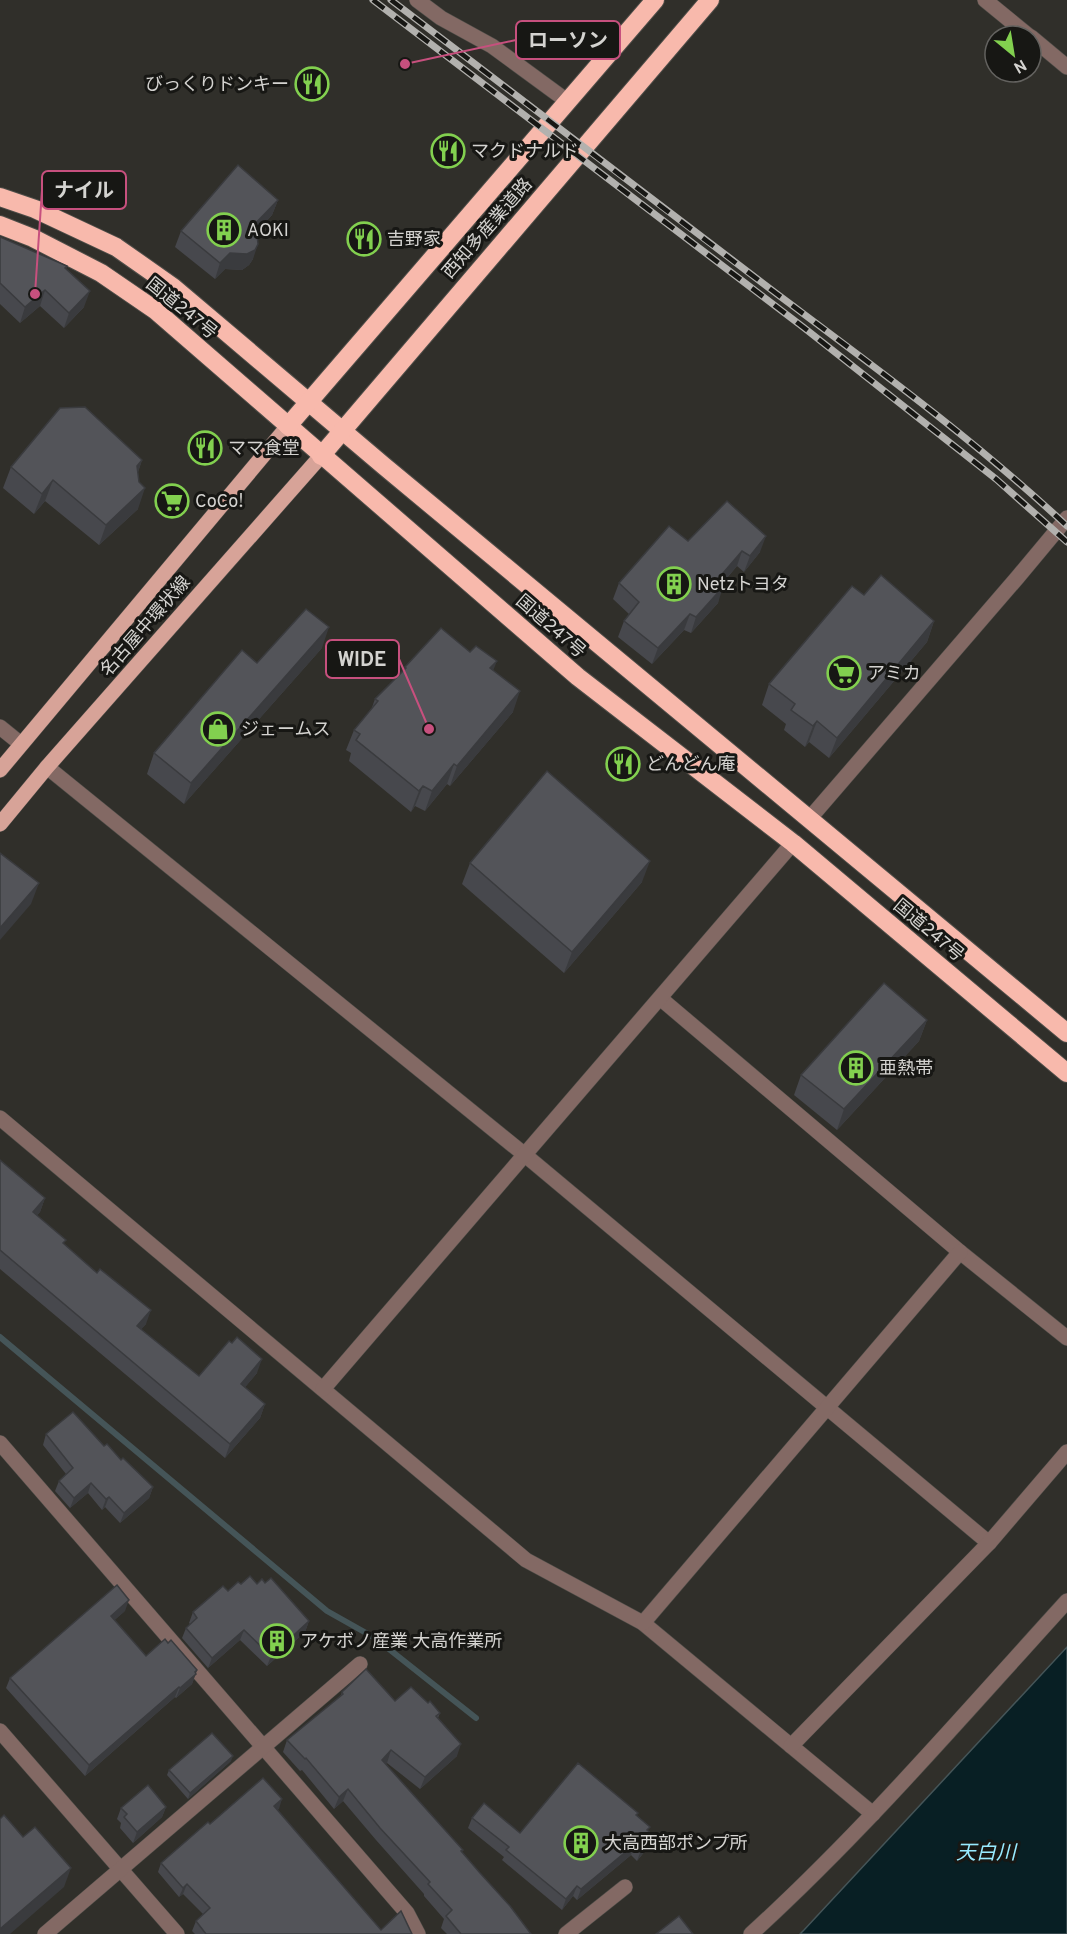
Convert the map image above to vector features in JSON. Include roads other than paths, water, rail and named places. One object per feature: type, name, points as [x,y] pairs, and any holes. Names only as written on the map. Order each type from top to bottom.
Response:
[{"type":"highway","name":"西知多産業道路","points":[[288,426],[655,0]]},
{"type":"highway","name":"西知多産業道路","points":[[321,456],[710,0]]},
{"type":"highway","name":"国道247号","points":[[0,197],[35,209],[116,247],[173,286],[342,430],[1067,1033]]},
{"type":"highway","name":"国道247号","points":[[0,225],[33,238],[101,273],[154,310],[579,677],[793,843],[1067,1073]]},
{"type":"main road","name":"名古屋中環状線","points":[[0,770],[288,426]]},
{"type":"main road","name":"名古屋中環状線","points":[[0,824],[47,767],[321,456]]},
{"type":"street","points":[[417,0],[441,18],[492,46],[567,100]]},
{"type":"street","points":[[985,0],[1014,24]]},
{"type":"street","points":[[1043,48],[1067,67]]},
{"type":"street","points":[[810,818],[1067,518]]},
{"type":"street","points":[[0,727],[21,744]]},
{"type":"street","points":[[47,767],[525,1155],[989,1543]]},
{"type":"street","points":[[323,1389],[793,843]]},
{"type":"street","points":[[660,998],[960,1252],[1067,1338]]},
{"type":"street","points":[[0,1118],[526,1560],[643,1623],[873,1814]]},
{"type":"street","points":[[643,1623],[960,1252]]},
{"type":"street","points":[[0,1443],[407,1913],[418,1934]]},
{"type":"street","points":[[791,1746],[989,1543],[1067,1452]]},
{"type":"street","points":[[751,1934],[803,1887],[873,1814],[1067,1601]]},
{"type":"street","points":[[45,1934],[360,1664]]},
{"type":"street","points":[[0,1731],[177,1934]]},
{"type":"street","points":[[566,1934],[625,1887]]},
{"type":"water","name":"天白川","points":[[1067,1647],[1067,1934],[800,1934],[804,1930]]},
{"type":"waterway","points":[[0,1337],[327,1611],[375,1638],[476,1718]]},
{"type":"railway","points":[[373,0],[803,327],[996,479],[1067,542]]},
{"type":"railway","points":[[391,0],[925,406],[997,464],[1067,526]]},
{"type":"place","name":"ローソン","points":[[405,64]]},
{"type":"place","name":"びっくりドンキー","points":[[312,84]]},
{"type":"place","name":"マクドナルド","points":[[448,151]]},
{"type":"place","name":"AOKI","points":[[224,230]]},
{"type":"place","name":"吉野家","points":[[364,239]]},
{"type":"place","name":"ナイル","points":[[35,294]]},
{"type":"place","name":"ママ食堂","points":[[205,448]]},
{"type":"place","name":"CoCo!","points":[[172,501]]},
{"type":"place","name":"Netzトヨタ","points":[[674,584]]},
{"type":"place","name":"アミカ","points":[[844,673]]},
{"type":"place","name":"ジェームス","points":[[218,729]]},
{"type":"place","name":"WIDE","points":[[429,729]]},
{"type":"place","name":"どんどん庵","points":[[623,764]]},
{"type":"place","name":"亜熱帯","points":[[856,1068]]},
{"type":"place","name":"アケボノ産業 大高作業所","points":[[277,1641]]},
{"type":"place","name":"大高西部ポンプ所","points":[[581,1843]]}]
